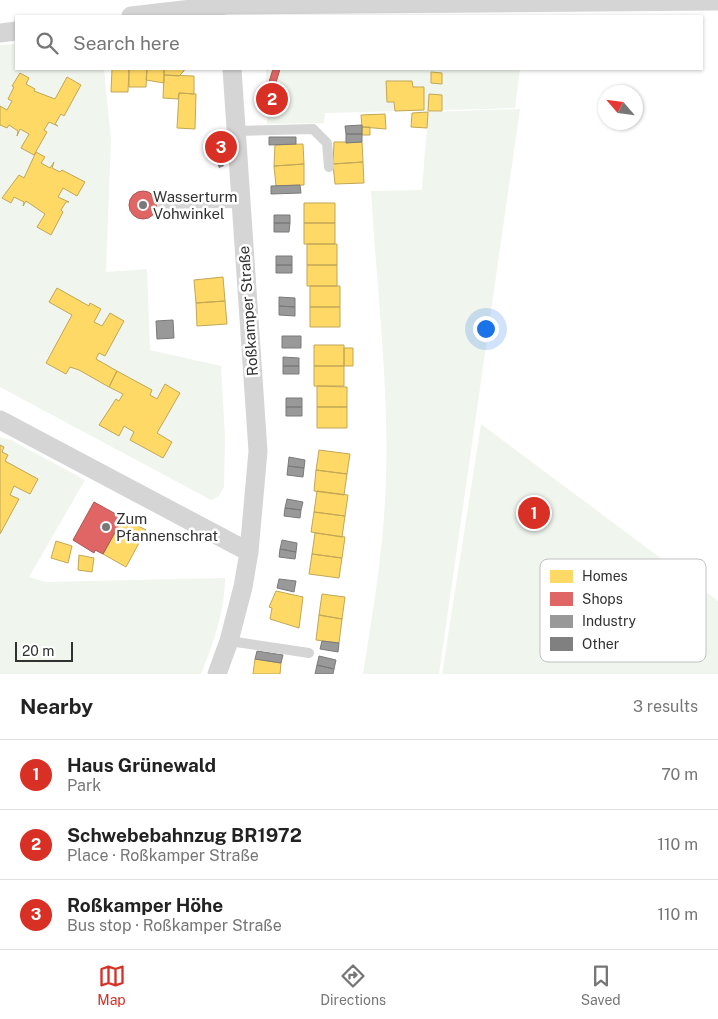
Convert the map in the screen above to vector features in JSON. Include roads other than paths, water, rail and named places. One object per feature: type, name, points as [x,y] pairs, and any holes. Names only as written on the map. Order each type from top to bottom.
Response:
[{"type":"street","points":[[142,15],[226,7],[548,0],[718,1]]},
{"type":"street","points":[[0,32],[15,31]]},
{"type":"street","name":"Roßkamper Straße","points":[[217,674],[229,641],[249,552],[258,451],[232,70]]},
{"type":"street","points":[[0,420],[249,552]]},
{"type":"lane","points":[[237,131],[313,129],[327,143],[329,168]]},
{"type":"lane","points":[[162,204],[241,203]]},
{"type":"lane","points":[[229,641],[309,652]]},
{"type":"place","name":"Schwebebahnzug BR1972","points":[[272,99]]},
{"type":"place","name":"Roßkamper Höhe","points":[[221,147]]},
{"type":"place","name":"Wasserturm Vohwinkel","points":[[143,205]]},
{"type":"place","name":"Haus Grünewald","points":[[534,513]]},
{"type":"place","name":"Zum Pfannenschrat","points":[[106,527]]}]
